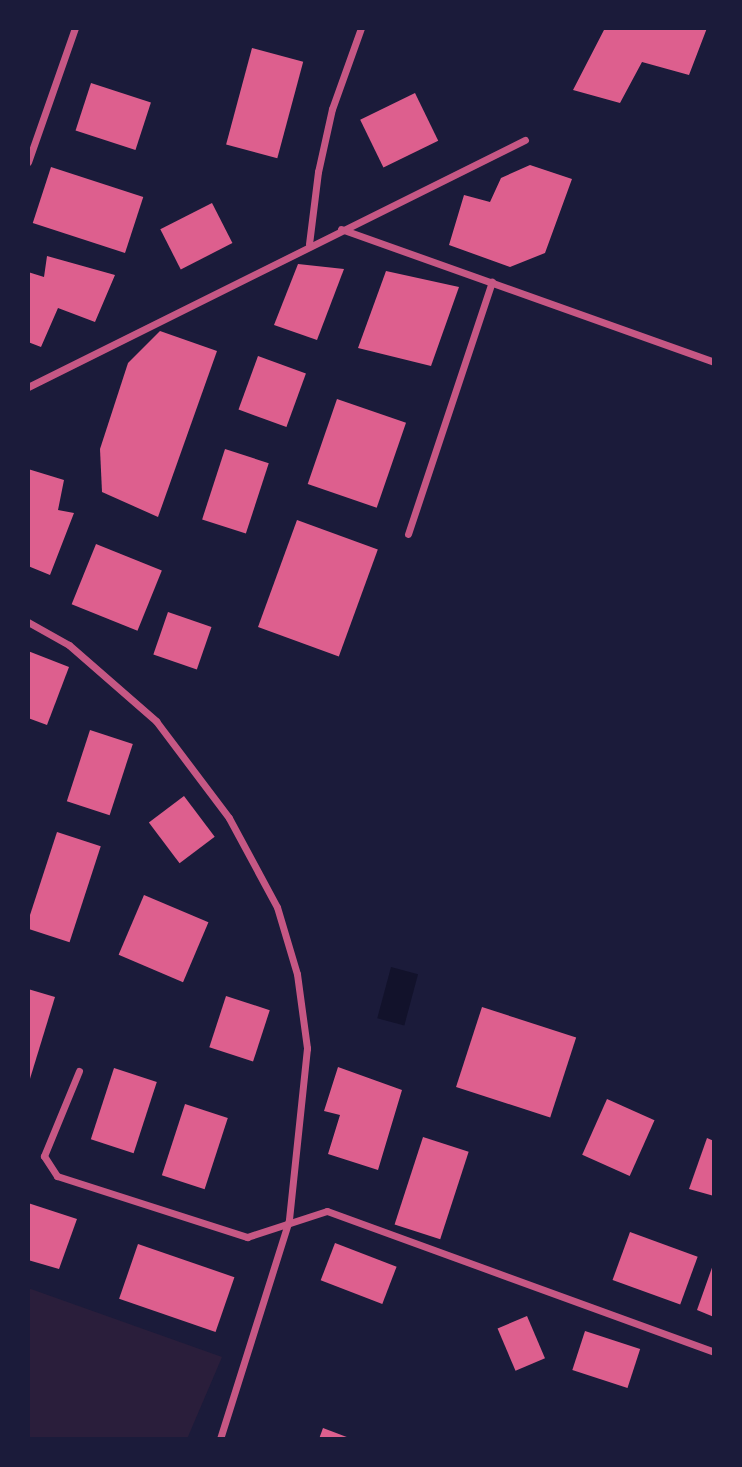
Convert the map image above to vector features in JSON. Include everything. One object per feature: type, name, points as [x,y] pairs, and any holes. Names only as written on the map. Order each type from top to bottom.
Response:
[{"type":"street","points":[[28,162],[75,28]]},
{"type":"street","points":[[309,244],[318,172],[332,109],[361,28]]},
{"type":"street","points":[[28,387],[309,244],[525,140]]},
{"type":"street","points":[[341,229],[714,362]]},
{"type":"street","points":[[408,534],[492,282]]},
{"type":"street","points":[[28,622],[69,645],[156,722],[229,818],[277,907],[297,974],[307,1048],[289,1220],[220,1439]]},
{"type":"street","points":[[79,1071],[44,1156],[57,1176],[247,1237],[289,1220],[327,1211],[714,1352]]},
{"type":"shaded area","points":[[391,967],[418,974],[404,1025],[377,1018]]},
{"type":"shaded area","points":[[28,1288],[222,1357],[187,1439],[28,1439]]},
{"type":"building","points":[[605,28],[707,28],[689,75],[642,62],[620,103],[573,90]]},
{"type":"building","points":[[252,48],[303,62],[277,158],[226,145]]},
{"type":"building","points":[[91,83],[151,102],[135,150],[76,131]]},
{"type":"building","points":[[415,93],[438,141],[383,167],[360,120]]},
{"type":"building","points":[[530,165],[572,179],[545,253],[510,267],[449,245],[464,195],[490,202],[501,178]]},
{"type":"building","points":[[51,167],[143,197],[125,253],[33,223]]},
{"type":"building","points":[[212,203],[232,243],[181,269],[160,229]]},
{"type":"building","points":[[47,256],[115,275],[95,322],[58,308],[41,347],[28,342],[28,272],[44,277]]},
{"type":"building","points":[[298,264],[344,269],[317,340],[274,325]]},
{"type":"building","points":[[386,271],[459,287],[431,366],[358,348]]},
{"type":"building","points":[[160,331],[217,351],[158,517],[102,492],[100,449],[128,363]]},
{"type":"building","points":[[258,356],[306,373],[286,427],[239,410]]},
{"type":"building","points":[[337,399],[406,423],[377,508],[308,484]]},
{"type":"building","points":[[225,449],[269,463],[246,534],[202,519]]},
{"type":"building","points":[[28,469],[64,480],[58,510],[74,513],[50,575],[28,566]]},
{"type":"building","points":[[297,520],[378,549],[339,657],[258,627]]},
{"type":"building","points":[[96,544],[162,571],[137,631],[72,604]]},
{"type":"building","points":[[168,612],[211,627],[197,670],[153,655]]},
{"type":"building","points":[[28,651],[69,667],[47,725],[28,718]]},
{"type":"building","points":[[90,730],[133,744],[110,815],[67,801]]},
{"type":"building","points":[[184,796],[215,837],[180,863],[149,822]]},
{"type":"building","points":[[57,832],[101,846],[70,942],[28,929],[28,921]]},
{"type":"building","points":[[144,895],[208,922],[183,982],[119,955]]},
{"type":"building","points":[[28,989],[55,997],[29,1082],[28,1082]]},
{"type":"building","points":[[226,996],[270,1010],[253,1062],[209,1047]]},
{"type":"building","points":[[482,1007],[576,1038],[550,1117],[456,1087]]},
{"type":"building","points":[[338,1067],[402,1090],[378,1170],[328,1154],[340,1115],[324,1111]]},
{"type":"building","points":[[114,1068],[157,1082],[134,1153],[91,1139]]},
{"type":"building","points":[[607,1099],[655,1120],[630,1176],[582,1155]]},
{"type":"building","points":[[185,1104],[228,1118],[205,1189],[162,1175]]},
{"type":"building","points":[[423,1137],[469,1152],[440,1239],[395,1224]]},
{"type":"building","points":[[707,1138],[714,1141],[714,1196],[689,1189]]},
{"type":"building","points":[[28,1203],[77,1219],[59,1269],[28,1260]]},
{"type":"building","points":[[630,1232],[698,1257],[680,1305],[613,1280]]},
{"type":"building","points":[[335,1243],[397,1267],[382,1304],[321,1280]]},
{"type":"building","points":[[138,1244],[234,1277],[216,1332],[119,1299]]},
{"type":"building","points":[[714,1262],[714,1317],[697,1310]]},
{"type":"building","points":[[527,1316],[545,1358],[516,1371],[498,1329]]},
{"type":"building","points":[[585,1331],[640,1349],[627,1388],[572,1370]]},
{"type":"building","points":[[323,1428],[352,1439],[319,1439]]}]
